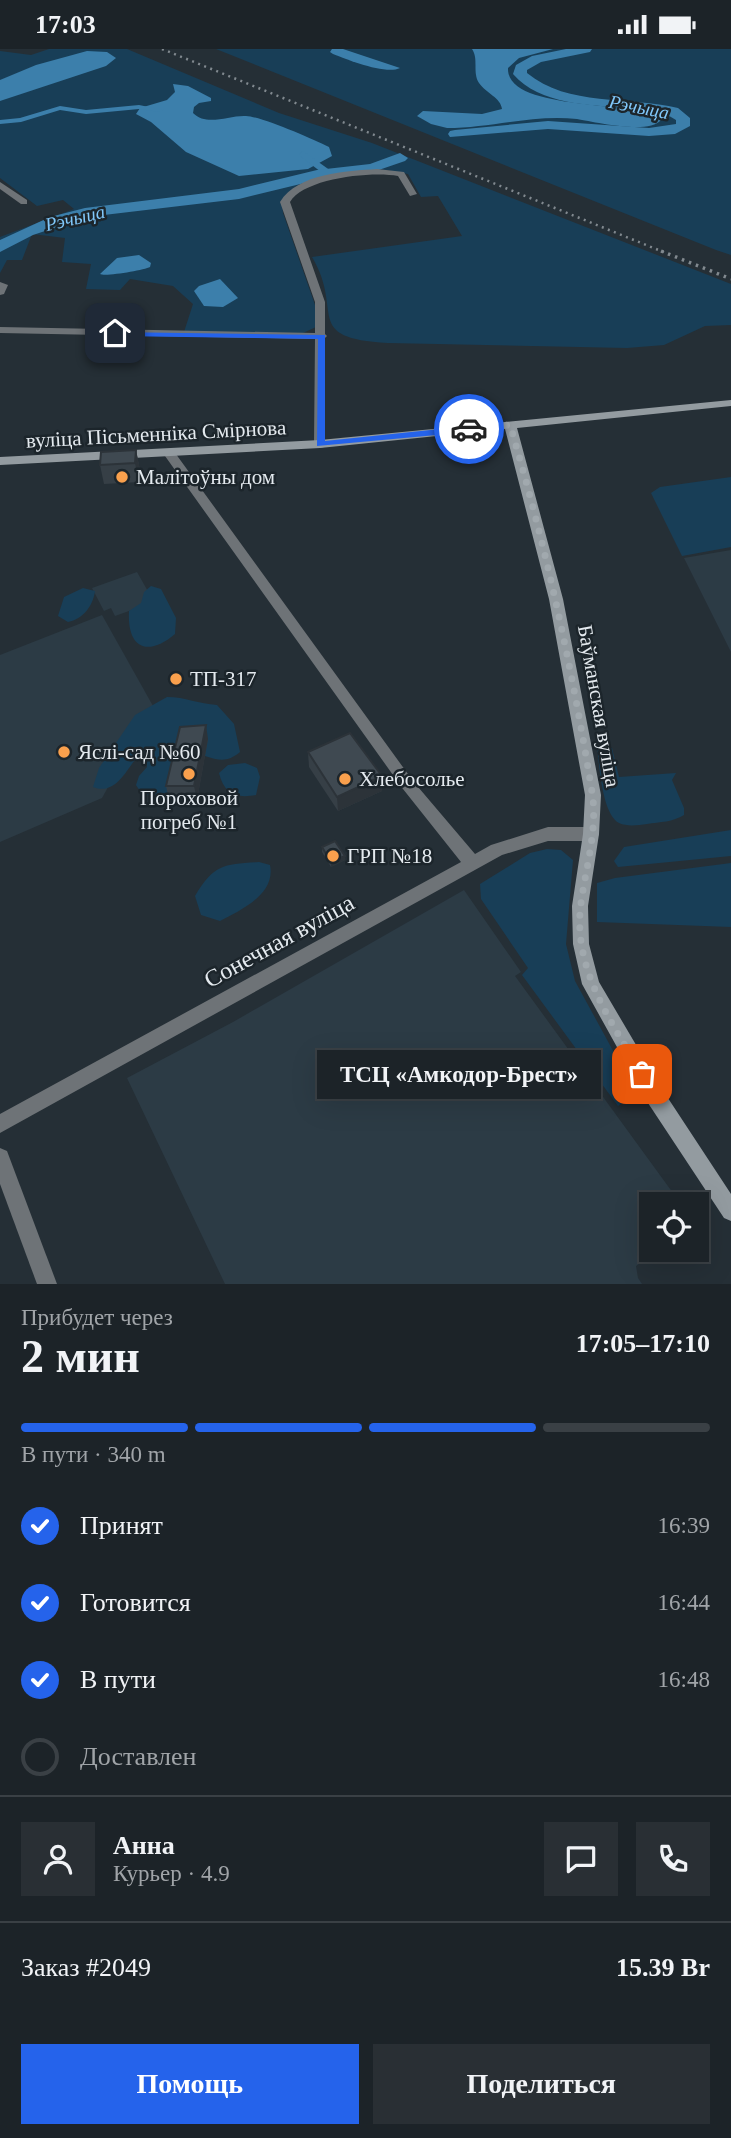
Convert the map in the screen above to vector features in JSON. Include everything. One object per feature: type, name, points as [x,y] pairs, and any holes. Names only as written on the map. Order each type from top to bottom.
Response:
[{"type":"street","points":[[320,444],[320,302],[285,202],[290,193],[320,180],[389,170],[401,174],[413,194]]},
{"type":"street","points":[[0,185],[24,202]]},
{"type":"street","points":[[0,285],[3,285],[0,292]]},
{"type":"street","points":[[0,330],[322,336]]},
{"type":"street","name":"вуліца Пісьменніка Смірнова","points":[[0,461],[320,444],[731,403]]},
{"type":"street","name":"Баўманская вуліца","points":[[510,425],[558,611],[593,795],[591,834],[580,906],[581,944],[591,984],[655,1095],[731,1210]]},
{"type":"street","points":[[169,453],[408,785],[472,863]]},
{"type":"street","name":"Сонечная вуліца","points":[[0,1124],[472,863],[518,841],[548,834],[591,834]]},
{"type":"street","points":[[0,1158],[47,1284]]},
{"type":"shaded area","points":[[49,49],[127,49],[279,113],[372,143],[731,284],[731,325],[705,326],[664,345],[627,348],[388,343],[344,335],[334,328],[330,319],[326,293],[312,257],[462,236],[438,196],[421,197],[408,174],[386,170],[319,180],[282,202],[283,213],[315,305],[316,327],[303,333],[184,332],[193,304],[173,286],[130,279],[120,290],[86,289],[91,264],[62,262],[65,238],[32,234],[22,260],[7,260],[0,273],[0,237],[74,209],[63,200],[37,206],[0,178],[0,51],[31,55]]},
{"type":"shaded area","points":[[216,49],[731,49],[731,255],[716,250]]},
{"type":"shaded area","points":[[332,49],[343,49],[400,68],[386,70],[367,66],[333,54],[330,52]]},
{"type":"shaded area","points":[[472,49],[553,49],[519,58],[508,68],[513,82],[528,92],[550,99],[628,109],[661,120],[645,127],[545,118],[447,128],[431,124],[417,116],[423,111],[482,114],[502,109],[499,102],[479,83]]},
{"type":"shaded area","points":[[87,51],[107,52],[116,58],[106,66],[0,101],[0,80],[36,65]]},
{"type":"shaded area","points":[[173,84],[188,86],[211,98],[211,101],[199,103],[194,107],[193,113],[199,117],[211,120],[246,116],[264,120],[329,147],[332,156],[308,169],[239,176],[186,152],[151,122],[136,114],[140,108],[167,100],[175,92]]},
{"type":"shaded area","points":[[139,255],[151,263],[150,267],[125,273],[100,274],[117,258]]},
{"type":"shaded area","points":[[220,279],[238,298],[223,307],[204,306],[194,291],[199,286]]},
{"type":"shaded area","points":[[731,477],[731,547],[682,556],[651,493],[660,487]]},
{"type":"shaded area","points":[[731,550],[731,652],[684,558]]},
{"type":"shaded area","points":[[137,572],[154,602],[115,616],[111,608],[104,611],[92,588]]},
{"type":"shaded area","points":[[151,586],[161,589],[176,618],[175,634],[148,647],[136,641],[132,634],[129,611],[141,603],[144,592]]},
{"type":"shaded area","points":[[83,588],[95,591],[86,611],[68,622],[58,616],[64,597]]},
{"type":"shaded area","name":"Яслі-сад №60","points":[[102,615],[153,706],[102,798],[0,842],[0,655]]},
{"type":"shaded area","points":[[167,697],[217,705],[234,724],[240,752],[224,760],[205,756],[171,792],[161,795],[147,795],[136,785],[139,776],[147,767],[146,758],[134,761],[112,786],[100,789],[93,787],[99,768],[135,715]]},
{"type":"shaded area","points":[[597,745],[612,748],[619,777],[676,773],[672,780],[684,808],[684,815],[647,824],[619,823],[613,818],[605,799]]},
{"type":"shaded area","points":[[245,763],[257,768],[260,777],[256,795],[236,795],[227,790],[221,780],[219,773],[228,765]]},
{"type":"shaded area","points":[[731,830],[731,856],[618,867],[614,861],[624,847]]},
{"type":"shaded area","points":[[547,849],[561,850],[573,860],[566,944],[575,981],[635,1091],[634,1095],[618,1106],[522,975],[528,968],[481,899],[480,884],[530,853]]},
{"type":"shaded area","points":[[259,862],[270,865],[270,875],[268,884],[255,900],[220,921],[201,915],[195,896],[208,877],[228,865]]},
{"type":"shaded area","points":[[731,863],[731,927],[597,922],[597,883],[615,878]]},
{"type":"shaded area","points":[[464,890],[521,972],[515,976],[672,1192],[639,1192],[639,1262],[642,1262],[636,1266],[642,1284],[225,1284],[127,1078],[233,1022]]},
{"type":"building","points":[[136,450],[135,463],[100,465],[101,452]]},
{"type":"building","points":[[206,725],[194,786],[166,786],[180,727]]},
{"type":"building","name":"Хлебосолье","points":[[350,733],[382,776],[337,797],[308,752]]},
{"type":"building","name":"ГРП №18","points":[[335,841],[345,856],[331,862],[322,847]]},
{"type":"waterway","name":"Рэчыца","points":[[455,134],[548,125],[649,132],[670,131],[683,126],[683,118],[673,111],[571,98],[551,93],[520,74],[521,68],[537,59],[585,49]]},
{"type":"waterway","points":[[0,122],[21,120],[60,108],[86,112],[139,107],[160,110]]},
{"type":"waterway","points":[[303,154],[328,173]]},
{"type":"waterway","name":"Рэчыца","points":[[0,247],[27,232],[85,213],[147,203],[239,194],[317,175],[370,168],[400,158]]},
{"type":"railway","points":[[162,49],[666,253]]},
{"type":"railway","points":[[661,251],[666,253]]},
{"type":"railway","points":[[666,253],[731,279]]},
{"type":"way so far","points":[[469,429],[510,425],[548,563],[593,795],[591,834],[580,906],[581,944],[591,984],[642,1074]]},
{"type":"place","name":"Малітоўны дом","points":[[122,477]]},
{"type":"place","name":"ТП-317","points":[[176,679]]},
{"type":"place","name":"Яслі-сад №60","points":[[64,752]]},
{"type":"place","name":"Пороховой погреб №1","points":[[189,774]]},
{"type":"place","name":"Хлебосолье","points":[[345,779]]},
{"type":"place","name":"ГРП №18","points":[[333,856]]},
{"type":"place","name":"ТСЦ «Амкодор-Брест»","points":[[642,1074]]},
{"type":"route","points":[[115,333],[322,336],[320,444],[469,429]]}]
